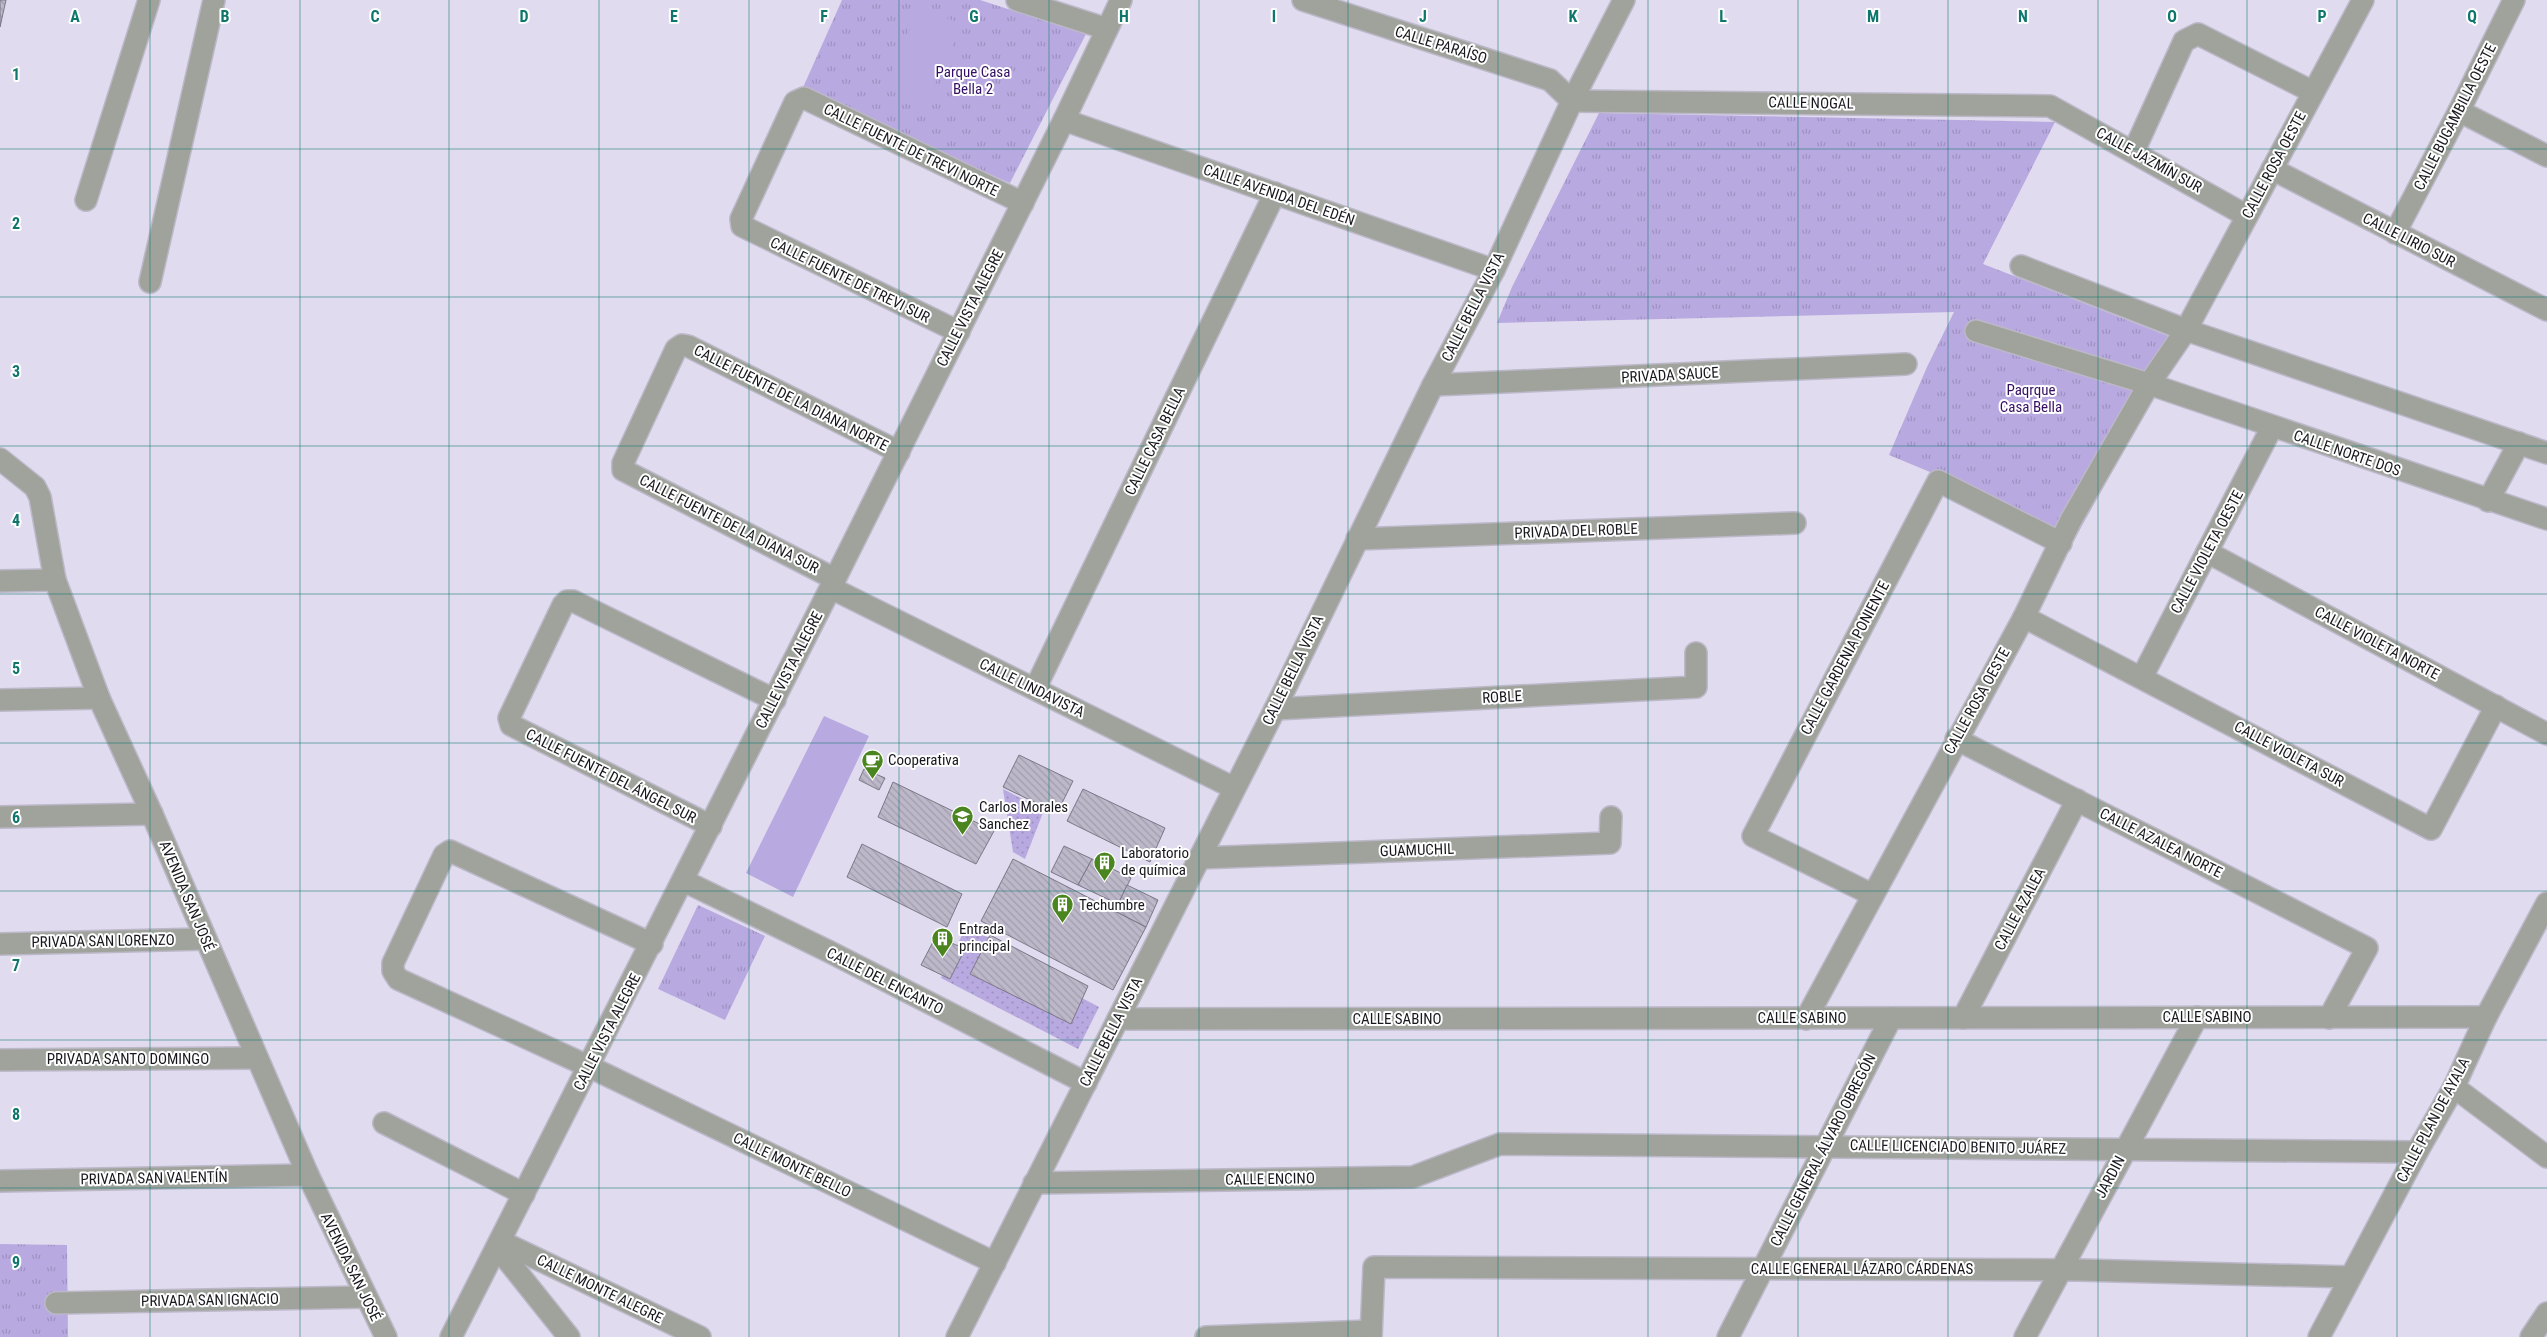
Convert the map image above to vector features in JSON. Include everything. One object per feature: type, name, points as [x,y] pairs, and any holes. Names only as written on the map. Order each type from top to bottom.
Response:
[{"type":"street","points":[[86,200],[149,0]]},
{"type":"street","points":[[150,282],[214,0]]},
{"type":"street","points":[[1017,0],[1107,30]]},
{"type":"street","name":"CALLE VISTA ALEGRE","points":[[451,1337],[775,700],[1064,120],[1120,0]]},
{"type":"street","name":"CALLE PARAÍSO","points":[[1304,0],[1550,80],[1572,101]]},
{"type":"street","name":"CALLE BELLA VISTA","points":[[957,1337],[1275,709],[1433,385],[1494,270],[1572,101],[1624,0]]},
{"type":"street","name":"CALLE ROSA OESTE","points":[[1806,1019],[1956,739],[2024,617],[2071,520],[2148,384],[2186,330],[2363,0]]},
{"type":"street","name":"CALLE BUGAMBILIA OESTE","points":[[2394,233],[2459,112],[2514,0]]},
{"type":"street","points":[[2134,151],[2184,41],[2198,34],[2313,92]]},
{"type":"street","name":"CALLE FUENTE DE TREVI NORTE","points":[[742,226],[741,219],[795,102],[804,98],[1023,203]]},
{"type":"street","name":"CALLE NOGAL","points":[[1572,101],[2050,106]]},
{"type":"street","name":"CALLE JAZMÍN SUR","points":[[2050,106],[2134,151],[2247,216]]},
{"type":"street","points":[[2459,112],[2547,156]]},
{"type":"street","name":"CALLE AVENIDA DEL EDÉN","points":[[1064,120],[1494,270]]},
{"type":"street","name":"CALLE LIRIO SUR","points":[[2272,169],[2547,310]]},
{"type":"street","name":"CALLE CASA BELLA","points":[[1035,690],[1275,193]]},
{"type":"street","name":"CALLE FUENTE DE TREVI SUR","points":[[742,226],[958,332]]},
{"type":"street","points":[[2021,266],[2186,330],[2547,453]]},
{"type":"street","name":"CALLE NORTE DOS","points":[[1976,332],[2148,384],[2488,501],[2547,519]]},
{"type":"street","name":"CALLE FUENTE DE LA DIANA NORTE","points":[[623,470],[623,463],[676,349],[682,345],[688,346],[899,452]]},
{"type":"street","name":"PRIVADA SAUCE","points":[[1433,385],[1906,364]]},
{"type":"street","name":"CALLE VIOLETA OESTE","points":[[2142,677],[2272,427]]},
{"type":"street","points":[[2488,501],[2519,443]]},
{"type":"street","name":"AVENIDA SAN JOSÉ","points":[[0,460],[35,487],[40,497],[55,580],[99,698],[152,814],[308,1176],[386,1337]]},
{"type":"street","name":"CALLE FUENTE DE LA DIANA SUR","points":[[623,470],[833,583]]},
{"type":"street","name":"CALLE GARDENIA PONIENTE","points":[[1873,895],[1753,836],[1938,481],[2061,543]]},
{"type":"street","name":"PRIVADA DEL ROBLE","points":[[1357,539],[1795,523]]},
{"type":"street","name":"CALLE VIOLETA NORTE","points":[[2206,552],[2547,734]]},
{"type":"street","points":[[0,581],[55,580]]},
{"type":"street","name":"CALLE LINDAVISTA","points":[[833,583],[1035,690],[1234,788]]},
{"type":"street","name":"CALLE FUENTE DEL ÁNGEL SUR","points":[[711,826],[511,725],[509,718],[567,601],[573,601],[775,700]]},
{"type":"street","name":"CALLE VIOLETA SUR","points":[[2024,617],[2431,829],[2496,706]]},
{"type":"street","name":"ROBLE","points":[[1275,709],[1696,686],[1696,653]]},
{"type":"street","points":[[0,700],[99,698]]},
{"type":"street","name":"CALLE AZALEA NORTE","points":[[1956,739],[2367,948],[2329,1018]]},
{"type":"street","name":"CALLE AZALEA","points":[[1963,1018],[2077,800]]},
{"type":"street","points":[[0,817],[152,814]]},
{"type":"street","name":"GUAMUCHIL","points":[[1199,858],[1610,843],[1612,817]]},
{"type":"street","name":"CALLE MONTE BELLO","points":[[652,944],[450,851],[444,856],[398,954],[393,971],[398,979],[590,1067],[995,1263]]},
{"type":"street","name":"CALLE DEL ENCANTO","points":[[684,881],[830,952],[1086,1083]]},
{"type":"street","name":"CALLE PLAN DE AYALA","points":[[2319,1337],[2416,1152],[2454,1087],[2486,1017],[2547,903]]},
{"type":"street","name":"PRIVADA SAN LORENZO","points":[[0,944],[205,938]]},
{"type":"street","name":"JARDIN","points":[[2025,1337],[2197,1017]]},
{"type":"street","name":"CALLE SABINO","points":[[1118,1019],[2486,1017]]},
{"type":"street","name":"CALLE GENERAL ÁLVARO OBREGÓN","points":[[1728,1337],[1891,1018]]},
{"type":"street","name":"PRIVADA SANTO DOMINGO","points":[[0,1060],[256,1058]]},
{"type":"street","points":[[2454,1087],[2547,1156]]},
{"type":"street","points":[[384,1123],[524,1194]]},
{"type":"street","name":"CALLE LICENCIADO BENITO JUÁREZ","points":[[1500,1144],[1825,1145],[2416,1152]]},
{"type":"street","name":"CALLE ENCINO","points":[[1034,1183],[1413,1176],[1500,1144]]},
{"type":"street","name":"PRIVADA SAN VALENTÍN","points":[[0,1181],[308,1176]]},
{"type":"street","points":[[499,1244],[570,1337]]},
{"type":"street","name":"CALLE MONTE ALEGRE","points":[[499,1244],[700,1337]]},
{"type":"street","name":"CALLE GENERAL LÁZARO CÁRDENAS","points":[[1371,1334],[1374,1268],[1763,1268],[2060,1271],[2350,1277]]},
{"type":"street","name":"PRIVADA SAN IGNACIO","points":[[56,1303],[365,1297]]},
{"type":"street","points":[[2531,1337],[2547,1313]]},
{"type":"street","points":[[1206,1337],[1371,1334]]},
{"type":"green space","name":"Parque Casa Bella 2","points":[[842,0],[980,0],[1086,34],[1010,183],[801,92]]},
{"type":"green space","points":[[919,8],[963,24],[927,101],[887,83]]},
{"type":"green space","name":"Paqrque Casa Bella","points":[[1599,113],[2055,122],[1983,264],[2186,343],[2158,388],[2073,542],[1942,477],[1889,455],[1927,367],[1954,312],[1497,323],[1512,287]]},
{"type":"green space","points":[[824,716],[869,736],[793,897],[746,873]]},
{"type":"green space","points":[[1003,789],[1044,810],[1025,859],[1013,852]]},
{"type":"green space","points":[[698,905],[765,936],[725,1020],[658,989]]},
{"type":"green space","points":[[966,927],[989,938],[970,974],[1082,998],[1099,1007],[1078,1049],[941,978]]},
{"type":"green space","points":[[0,1244],[67,1245],[68,1337],[0,1337]]},
{"type":"building","points":[[0,0],[6,0],[0,27]]},
{"type":"building","points":[[1019,755],[1073,781],[1057,813],[1003,787]]},
{"type":"building","name":"Cooperativa","points":[[864,769],[885,778],[879,790],[859,780]]},
{"type":"building","points":[[893,782],[994,831],[976,864],[878,817]]},
{"type":"building","points":[[1083,789],[1165,828],[1150,862],[1067,821]]},
{"type":"building","points":[[862,844],[962,894],[947,927],[847,877]]},
{"type":"building","points":[[1064,846],[1092,859],[1078,885],[1051,872]]},
{"type":"building","name":"Techumbre","points":[[1013,859],[1146,927],[1113,990],[981,921]]},
{"type":"building","name":"Laboratorio de química","points":[[1092,859],[1131,878],[1118,904],[1078,885]]},
{"type":"building","points":[[1127,885],[1158,900],[1146,927],[1115,911]]},
{"type":"building","points":[[990,935],[1088,986],[1071,1024],[970,974]]},
{"type":"building","name":"Entrada principal","points":[[936,936],[965,949],[950,979],[921,965]]},
{"type":"place","name":"Cooperativa","points":[[872,779]]},
{"type":"place","name":"Carlos Morales Sanchez","points":[[963,835]]},
{"type":"place","name":"Laboratorio de química","points":[[1105,881]]},
{"type":"place","name":"Techumbre","points":[[1063,924]]},
{"type":"place","name":"Entrada principal","points":[[943,957]]}]
